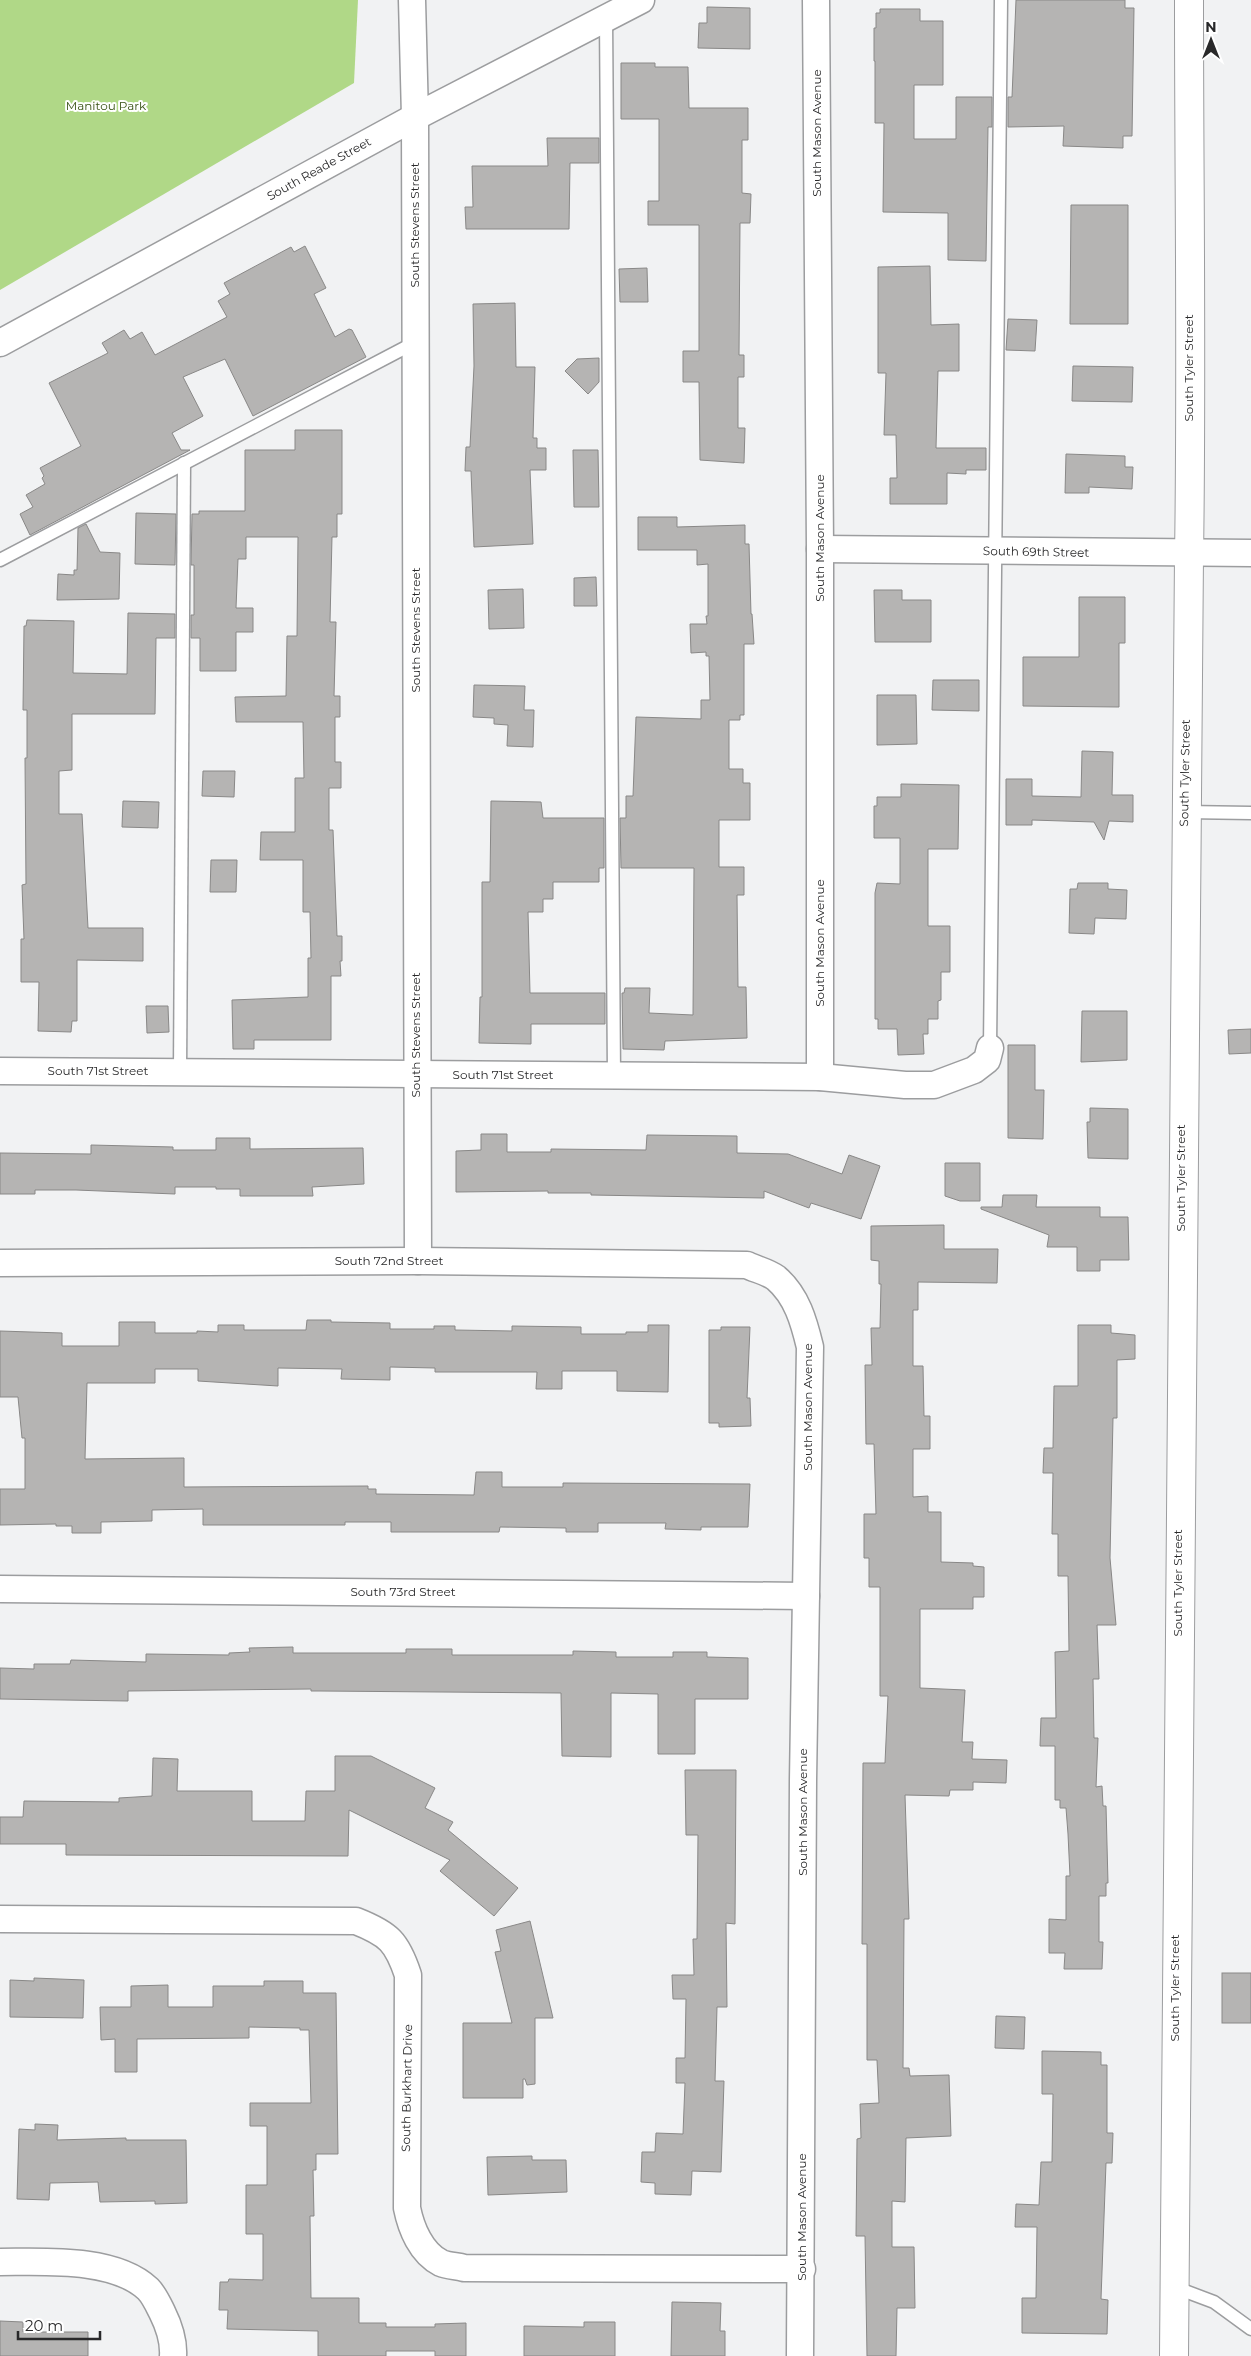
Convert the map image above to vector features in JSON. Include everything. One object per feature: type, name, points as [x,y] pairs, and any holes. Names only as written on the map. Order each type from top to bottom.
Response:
[{"type":"street","name":"South Stevens Street","points":[[412,0],[415,117],[416,1074],[418,1261]]},
{"type":"street","name":"South Reade Street","points":[[0,343],[415,117],[641,0]]},
{"type":"street","name":"South Mason Avenue","points":[[816,0],[820,549],[820,1077]]},
{"type":"street","name":"South Tyler Street","points":[[1174,2356],[1176,1795],[1184,812],[1190,554],[1189,0]]},
{"type":"street","name":"South 69th Street","points":[[820,549],[1251,554]]},
{"type":"street","name":"South 71st Street","points":[[0,1071],[820,1077],[905,1086],[934,1084],[974,1070],[987,1060],[990,1048]]},
{"type":"street","name":"South 72nd Street","points":[[0,1263],[418,1261],[747,1265],[775,1277]]},
{"type":"street","name":"South Mason Avenue","points":[[775,1277],[797,1304],[810,1347],[806,1596],[800,2356]]},
{"type":"street","name":"South 73rd Street","points":[[0,1589],[806,1596]]},
{"type":"street","name":"South Burkhart Drive","points":[[0,1919],[356,1921],[379,1930],[401,1954],[408,1975],[407,2208],[409,2219],[418,2241],[433,2257],[442,2263],[464,2268],[802,2269]]},
{"type":"street","points":[[0,2262],[91,2265],[125,2275],[148,2289],[167,2323],[173,2347],[173,2356]]},
{"type":"lane","points":[[990,1048],[1001,0]]},
{"type":"lane","points":[[606,18],[614,1075]]},
{"type":"lane","points":[[0,560],[416,342]]},
{"type":"lane","points":[[180,1072],[184,463]]},
{"type":"lane","points":[[1184,812],[1251,813]]},
{"type":"lane","points":[[1174,2287],[1214,2302],[1251,2329]]},
{"type":"green space","name":"Manitou Park","points":[[0,0],[358,0],[354,83],[0,290]]},
{"type":"building","points":[[1016,0],[1125,0],[1125,8],[1134,8],[1132,136],[1123,136],[1123,148],[1063,146],[1064,126],[1008,127],[1008,97],[1012,97]]},
{"type":"building","points":[[707,7],[750,8],[750,49],[698,48],[699,23],[707,23]]},
{"type":"building","points":[[880,9],[920,9],[920,21],[943,21],[943,85],[914,85],[914,139],[956,139],[956,97],[992,97],[992,127],[988,127],[986,261],[948,260],[948,213],[883,212],[884,123],[875,123],[874,61],[874,28],[876,28],[876,13],[880,13]]},
{"type":"building","points":[[621,63],[655,63],[655,67],[688,67],[689,108],[748,108],[748,140],[742,140],[742,193],[751,194],[750,223],[740,223],[739,355],[744,355],[744,377],[738,377],[738,428],[745,428],[744,463],[700,460],[699,382],[683,382],[683,351],[699,351],[699,225],[648,225],[648,201],[659,201],[659,119],[621,119]]},
{"type":"building","points":[[547,138],[599,138],[599,163],[570,163],[569,229],[466,229],[465,207],[473,207],[472,166],[548,166]]},
{"type":"building","points":[[1071,205],[1128,205],[1128,324],[1070,324]]},
{"type":"building","points":[[305,246],[326,288],[314,294],[335,337],[349,329],[352,330],[366,357],[253,416],[225,359],[183,377],[203,416],[172,433],[181,450],[190,450],[30,535],[20,514],[33,507],[26,495],[45,484],[40,468],[81,446],[49,383],[108,353],[102,343],[124,330],[130,339],[142,332],[155,355],[227,317],[218,301],[230,294],[224,283],[291,247],[294,252]]},
{"type":"building","points":[[930,266],[931,325],[959,324],[959,371],[938,371],[936,448],[986,448],[986,470],[966,470],[966,474],[947,473],[947,504],[890,504],[890,478],[897,478],[896,435],[884,435],[886,373],[878,373],[878,267]]},
{"type":"building","points":[[647,268],[648,302],[620,302],[619,269]]},
{"type":"building","points":[[515,303],[516,367],[535,367],[533,438],[537,438],[537,448],[546,448],[546,470],[530,470],[533,544],[474,547],[471,471],[465,471],[466,447],[470,447],[474,366],[473,304]]},
{"type":"building","points":[[1008,319],[1037,320],[1035,351],[1006,350]]},
{"type":"building","points":[[599,358],[599,382],[588,394],[565,371],[577,359]]},
{"type":"building","points":[[1073,366],[1133,367],[1132,402],[1072,401]]},
{"type":"building","points":[[295,430],[342,430],[342,514],[337,514],[337,537],[332,537],[330,622],[336,622],[334,696],[340,696],[340,717],[335,717],[335,762],[341,762],[341,788],[329,788],[329,830],[333,830],[337,936],[342,936],[341,976],[331,976],[331,1040],[254,1040],[254,1049],[233,1049],[232,1000],[308,997],[308,958],[311,958],[310,912],[303,912],[303,860],[260,860],[261,832],[295,832],[295,778],[304,778],[303,722],[236,722],[235,697],[286,696],[287,636],[297,636],[298,537],[246,537],[246,559],[238,559],[236,608],[253,608],[253,632],[236,632],[236,671],[200,671],[200,638],[191,638],[191,615],[194,615],[194,565],[191,565],[192,514],[199,514],[199,511],[245,511],[245,450],[295,450]]},
{"type":"building","points":[[573,450],[598,450],[599,507],[574,507]]},
{"type":"building","points":[[1066,454],[1125,456],[1125,467],[1133,467],[1132,489],[1089,487],[1089,493],[1065,493]]},
{"type":"building","points":[[136,513],[176,514],[175,565],[135,564]]},
{"type":"building","points":[[638,517],[677,517],[677,527],[745,525],[745,544],[749,544],[754,644],[744,644],[744,715],[740,715],[740,720],[729,720],[729,769],[743,769],[743,783],[750,783],[750,820],[719,820],[719,867],[744,867],[744,895],[737,895],[738,987],[746,987],[747,1038],[665,1041],[664,1050],[623,1049],[622,993],[624,993],[625,988],[650,988],[649,1013],[693,1015],[694,868],[621,868],[620,818],[626,818],[626,796],[633,796],[636,717],[701,719],[701,700],[710,700],[709,656],[706,656],[706,652],[691,653],[690,624],[707,624],[708,564],[697,565],[697,550],[638,550]]},
{"type":"building","points":[[86,524],[100,552],[120,553],[119,599],[57,600],[58,574],[74,575],[74,570],[77,570],[78,528]]},
{"type":"building","points":[[596,577],[597,606],[574,606],[574,578]]},
{"type":"building","points":[[523,589],[524,628],[489,629],[488,590]]},
{"type":"building","points":[[874,590],[902,590],[902,600],[931,600],[931,642],[875,642]]},
{"type":"building","points":[[1079,597],[1125,597],[1125,643],[1119,643],[1119,707],[1023,706],[1023,657],[1079,657]]},
{"type":"building","points":[[128,613],[175,614],[175,638],[156,638],[155,714],[72,714],[72,770],[59,771],[59,814],[82,814],[88,928],[143,928],[143,961],[77,960],[77,1021],[72,1021],[71,1032],[38,1031],[39,982],[21,982],[21,939],[24,939],[22,885],[26,884],[25,758],[27,758],[27,710],[23,710],[24,626],[26,626],[27,620],[74,621],[73,673],[127,674]]},
{"type":"building","points":[[933,680],[979,680],[979,711],[932,710]]},
{"type":"building","points":[[474,685],[525,686],[524,710],[534,710],[533,747],[507,746],[508,725],[494,724],[494,718],[473,717]]},
{"type":"building","points":[[877,695],[916,695],[917,744],[877,745]]},
{"type":"building","points":[[1082,751],[1113,752],[1112,795],[1133,795],[1133,822],[1109,821],[1104,840],[1094,822],[1032,820],[1032,825],[1006,825],[1006,779],[1032,779],[1032,796],[1081,797]]},
{"type":"building","points":[[203,771],[235,771],[234,797],[202,796]]},
{"type":"building","points":[[901,784],[959,785],[958,849],[928,849],[928,926],[950,926],[950,972],[941,972],[941,1000],[938,1001],[938,1019],[928,1019],[928,1034],[923,1034],[924,1054],[898,1055],[897,1029],[878,1029],[878,1019],[875,1019],[875,893],[877,883],[900,884],[900,838],[874,838],[874,806],[877,806],[877,797],[901,797]]},
{"type":"building","points":[[123,801],[159,802],[158,828],[122,827]]},
{"type":"building","points":[[491,801],[541,802],[543,818],[604,818],[604,868],[599,868],[599,882],[553,882],[553,899],[543,899],[543,912],[528,912],[530,993],[605,993],[605,1024],[531,1024],[531,1044],[479,1043],[480,997],[482,997],[482,882],[490,882]]},
{"type":"building","points":[[211,860],[237,860],[236,892],[210,892]]},
{"type":"building","points":[[1078,883],[1108,883],[1108,889],[1127,890],[1126,919],[1095,918],[1094,934],[1069,933],[1070,889],[1077,889]]},
{"type":"building","points":[[146,1006],[168,1006],[169,1032],[147,1033]]},
{"type":"building","points":[[1082,1011],[1127,1011],[1127,1060],[1081,1062]]},
{"type":"building","points":[[1251,1029],[1251,1053],[1229,1054],[1228,1030]]},
{"type":"building","points":[[1008,1045],[1035,1045],[1035,1090],[1044,1090],[1043,1139],[1008,1138]]},
{"type":"building","points":[[1090,1108],[1128,1109],[1128,1159],[1088,1158],[1087,1122],[1090,1122]]},
{"type":"building","points":[[481,1134],[507,1134],[507,1152],[551,1152],[551,1149],[646,1150],[647,1135],[737,1136],[737,1153],[788,1154],[842,1174],[849,1155],[880,1166],[861,1219],[811,1203],[809,1208],[764,1191],[764,1198],[591,1195],[591,1193],[548,1193],[548,1191],[456,1192],[456,1151],[481,1150]]},
{"type":"building","points":[[216,1138],[250,1138],[250,1149],[363,1148],[364,1184],[312,1187],[313,1196],[240,1196],[240,1189],[216,1189],[216,1187],[175,1187],[175,1194],[35,1190],[35,1194],[0,1194],[0,1153],[91,1154],[91,1145],[173,1147],[173,1150],[216,1150]]},
{"type":"building","points":[[945,1163],[980,1163],[980,1201],[960,1201],[945,1196]]},
{"type":"building","points":[[1003,1195],[1037,1195],[1036,1207],[1100,1207],[1100,1217],[1128,1217],[1129,1260],[1100,1260],[1100,1271],[1077,1271],[1077,1247],[1047,1247],[1049,1235],[981,1209],[981,1207],[1002,1207]]},
{"type":"building","points":[[944,1225],[944,1249],[998,1249],[997,1283],[918,1282],[918,1310],[913,1310],[913,1366],[923,1366],[924,1416],[930,1416],[930,1449],[913,1449],[913,1497],[928,1496],[928,1512],[941,1512],[941,1562],[973,1563],[973,1566],[984,1567],[984,1597],[973,1597],[973,1609],[920,1609],[920,1688],[965,1690],[962,1742],[973,1742],[972,1759],[1007,1760],[1006,1783],[973,1782],[973,1790],[950,1790],[949,1796],[905,1795],[909,1919],[904,1919],[903,2068],[909,2068],[910,2076],[949,2075],[951,2136],[906,2138],[905,2202],[892,2201],[892,2247],[914,2247],[915,2308],[897,2308],[896,2356],[867,2356],[865,2236],[856,2236],[857,2139],[861,2138],[860,2104],[879,2103],[877,2060],[867,2060],[867,1944],[862,1944],[863,1763],[885,1763],[888,1696],[880,1696],[880,1587],[869,1587],[869,1558],[864,1558],[864,1514],[876,1514],[874,1444],[866,1444],[865,1365],[872,1365],[871,1328],[880,1328],[881,1284],[879,1284],[879,1261],[871,1260],[871,1226]]},
{"type":"building","points":[[307,1320],[390,1323],[390,1329],[434,1329],[434,1326],[455,1326],[455,1330],[512,1331],[512,1326],[581,1327],[581,1334],[648,1332],[648,1325],[669,1325],[668,1392],[617,1391],[617,1371],[562,1371],[562,1389],[536,1389],[537,1372],[435,1372],[435,1368],[390,1367],[390,1380],[341,1379],[342,1369],[278,1368],[278,1386],[198,1381],[198,1369],[155,1369],[155,1383],[87,1383],[85,1459],[184,1458],[184,1487],[368,1486],[368,1489],[376,1489],[376,1494],[474,1495],[476,1472],[502,1472],[502,1487],[563,1487],[563,1483],[750,1484],[748,1527],[701,1527],[701,1530],[665,1529],[666,1523],[598,1523],[598,1532],[566,1532],[566,1528],[500,1527],[499,1532],[391,1532],[391,1522],[345,1522],[345,1525],[203,1525],[203,1509],[152,1510],[152,1521],[101,1522],[101,1533],[72,1533],[72,1526],[56,1526],[56,1524],[0,1525],[0,1489],[25,1489],[25,1438],[22,1438],[18,1397],[0,1397],[0,1331],[62,1333],[62,1346],[119,1346],[119,1322],[155,1322],[155,1333],[197,1333],[197,1331],[218,1332],[218,1325],[244,1325],[244,1330],[306,1330]]},
{"type":"building","points":[[1078,1325],[1111,1325],[1111,1333],[1135,1335],[1135,1359],[1117,1360],[1117,1418],[1113,1418],[1110,1558],[1116,1625],[1097,1625],[1099,1679],[1093,1679],[1094,1738],[1098,1738],[1096,1787],[1102,1786],[1103,1806],[1106,1806],[1108,1883],[1106,1883],[1106,1896],[1099,1896],[1099,1942],[1103,1942],[1102,1969],[1064,1969],[1065,1953],[1049,1953],[1049,1919],[1066,1920],[1066,1876],[1070,1876],[1066,1808],[1060,1808],[1060,1800],[1055,1800],[1055,1746],[1040,1746],[1041,1718],[1056,1718],[1055,1652],[1069,1651],[1068,1576],[1058,1576],[1058,1534],[1052,1534],[1053,1473],[1043,1473],[1044,1448],[1053,1448],[1054,1386],[1078,1386]]},
{"type":"building","points":[[721,1327],[750,1327],[747,1398],[750,1398],[751,1426],[719,1427],[719,1423],[709,1423],[709,1330],[721,1330]]},
{"type":"building","points":[[293,1647],[293,1653],[406,1653],[406,1649],[452,1649],[452,1655],[573,1655],[573,1651],[616,1652],[616,1657],[673,1657],[673,1652],[707,1652],[707,1657],[748,1658],[748,1699],[695,1699],[695,1754],[658,1754],[658,1694],[611,1693],[611,1757],[562,1756],[561,1693],[311,1691],[311,1689],[128,1691],[128,1701],[0,1699],[0,1668],[34,1669],[34,1664],[70,1664],[71,1660],[146,1662],[146,1654],[229,1655],[229,1653],[250,1652],[249,1648]]},
{"type":"building","points":[[335,1756],[371,1756],[435,1788],[425,1808],[453,1822],[448,1830],[518,1888],[494,1916],[440,1871],[450,1860],[349,1810],[348,1856],[66,1855],[66,1844],[0,1844],[0,1817],[23,1817],[24,1801],[119,1802],[119,1798],[152,1796],[153,1758],[178,1759],[177,1791],[252,1791],[252,1821],[305,1821],[306,1791],[335,1791]]},
{"type":"building","points":[[685,1770],[736,1770],[735,1924],[726,1923],[727,2007],[717,2007],[715,2081],[724,2081],[721,2172],[692,2171],[691,2195],[655,2194],[655,2183],[641,2182],[642,2152],[655,2152],[656,2133],[683,2134],[685,2083],[676,2083],[676,2058],[685,2058],[686,1999],[673,1999],[672,1975],[694,1975],[693,1939],[697,1939],[698,1835],[686,1835]]},
{"type":"building","points":[[530,1921],[553,2018],[535,2018],[535,2084],[527,2085],[525,2079],[523,2079],[523,2098],[463,2098],[463,2023],[512,2023],[495,1952],[501,1951],[496,1930]]},
{"type":"building","points":[[1222,1973],[1251,1973],[1251,2023],[1222,2023]]},
{"type":"building","points":[[34,1978],[84,1980],[83,2018],[10,2017],[10,1980],[34,1981]]},
{"type":"building","points":[[264,1981],[303,1981],[303,1993],[336,1993],[338,2154],[316,2154],[316,2170],[313,2170],[314,2216],[310,2216],[311,2298],[359,2298],[359,2323],[386,2323],[386,2327],[435,2327],[435,2324],[466,2323],[466,2356],[435,2356],[435,2351],[386,2351],[386,2356],[318,2356],[318,2331],[227,2329],[228,2310],[219,2310],[220,2282],[228,2282],[229,2279],[263,2280],[263,2234],[246,2234],[246,2185],[267,2185],[267,2126],[250,2126],[250,2103],[311,2103],[309,2030],[300,2030],[300,2028],[249,2027],[249,2038],[137,2039],[137,2072],[115,2072],[115,2039],[101,2040],[100,2007],[131,2007],[131,1986],[168,1985],[168,2007],[213,2007],[213,1986],[264,1986]]},
{"type":"building","points":[[996,2016],[1025,2017],[1024,2049],[995,2048]]},
{"type":"building","points":[[1042,2051],[1101,2052],[1101,2065],[1107,2065],[1107,2133],[1113,2133],[1112,2163],[1106,2163],[1101,2299],[1108,2300],[1107,2334],[1022,2333],[1022,2298],[1036,2298],[1037,2227],[1015,2227],[1016,2204],[1039,2205],[1041,2162],[1052,2162],[1053,2094],[1042,2094]]},
{"type":"building","points":[[35,2124],[58,2125],[57,2140],[126,2138],[126,2140],[186,2140],[187,2203],[155,2204],[155,2201],[100,2202],[98,2182],[50,2183],[49,2200],[17,2199],[19,2129],[35,2130]]},
{"type":"building","points":[[532,2156],[532,2160],[566,2160],[567,2192],[488,2195],[487,2157]]},
{"type":"building","points":[[672,2302],[721,2303],[720,2331],[725,2331],[725,2356],[671,2356]]},
{"type":"building","points":[[0,2321],[23,2322],[23,2332],[88,2332],[88,2356],[0,2356]]},
{"type":"building","points":[[584,2322],[615,2322],[615,2356],[524,2356],[524,2326],[584,2327]]}]
